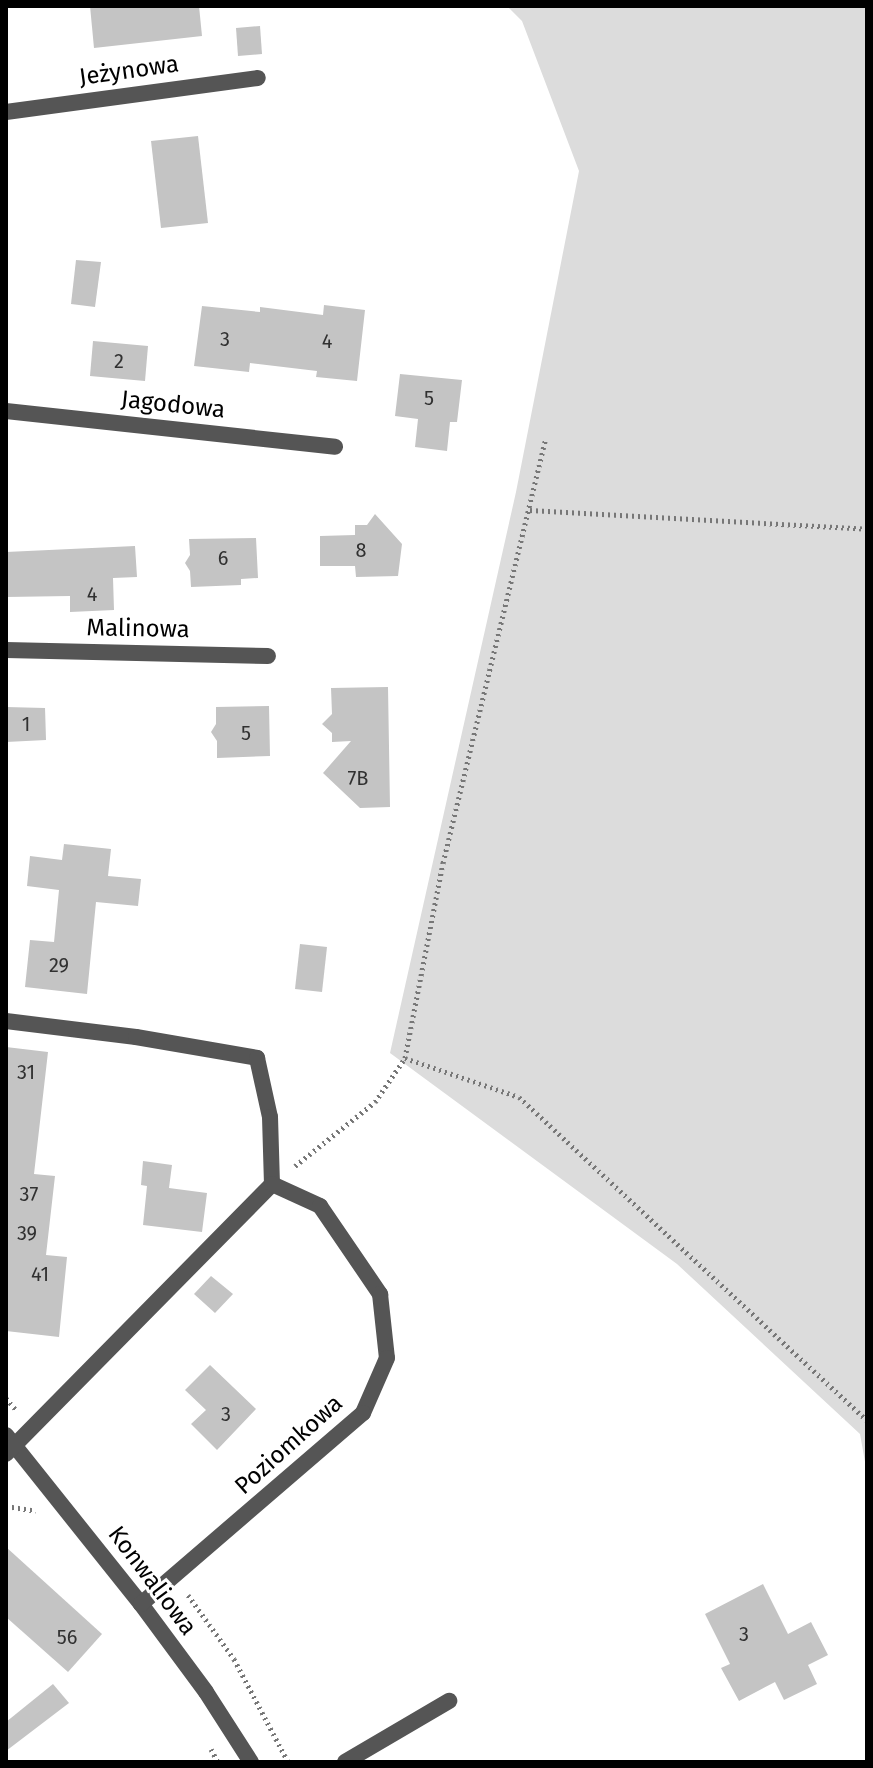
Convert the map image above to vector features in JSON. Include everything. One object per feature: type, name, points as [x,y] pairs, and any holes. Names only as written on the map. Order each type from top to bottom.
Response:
[{"type":"street","name":"Jeżynowa","points":[[6,112],[258,78]]},
{"type":"street","name":"Jagodowa","points":[[6,411],[335,447]]},
{"type":"street","name":"Malinowa","points":[[6,650],[268,656]]},
{"type":"street","points":[[6,1021],[136,1037],[257,1058],[270,1117],[272,1184],[9,1445]]},
{"type":"street","name":"Poziomkowa","points":[[141,1604],[363,1413],[387,1358],[380,1294],[320,1206],[272,1184]]},
{"type":"street","name":"Konwaliowa","points":[[9,1445],[141,1604],[206,1692],[251,1762]]},
{"type":"street","points":[[345,1762],[449,1701]]},
{"type":"path","points":[[272,1184],[375,1102],[405,1058],[443,863],[546,438]]},
{"type":"path","points":[[530,510],[867,529]]},
{"type":"path","points":[[405,1058],[519,1097],[867,1420]]},
{"type":"path","points":[[175,1577],[234,1659],[288,1762]]},
{"type":"shaded area","points":[[507,6],[867,6],[867,1473],[860,1434],[677,1264],[390,1053],[516,492],[579,171],[522,21]]},
{"type":"building","points":[[90,6],[199,6],[202,36],[94,48]]},
{"type":"building","points":[[260,26],[262,54],[238,56],[236,28]]},
{"type":"building","points":[[198,136],[208,223],[161,228],[151,141]]},
{"type":"building","points":[[76,260],[101,262],[95,307],[71,304]]},
{"type":"building","points":[[324,305],[365,310],[357,381],[316,377],[317,371],[250,363],[249,372],[194,366],[202,306],[260,312],[260,307],[323,315]]},
{"type":"building","points":[[93,341],[148,346],[145,381],[90,376]]},
{"type":"building","points":[[400,374],[462,380],[457,422],[450,422],[447,451],[415,447],[418,419],[395,416]]},
{"type":"building","points":[[375,514],[402,544],[398,576],[356,577],[355,566],[320,566],[320,536],[355,535],[355,525],[367,525]]},
{"type":"building","points":[[256,538],[258,578],[241,579],[241,585],[191,587],[190,571],[185,563],[190,555],[189,539]]},
{"type":"building","points":[[135,546],[137,577],[113,578],[114,610],[70,612],[70,596],[6,597],[6,552]]},
{"type":"building","points":[[388,687],[390,807],[360,808],[323,773],[351,741],[332,742],[332,733],[322,724],[332,714],[331,688]]},
{"type":"building","points":[[269,706],[270,756],[217,758],[217,741],[211,732],[216,724],[216,707]]},
{"type":"building","points":[[6,707],[45,708],[46,740],[6,742]]},
{"type":"building","points":[[64,844],[111,849],[108,876],[141,879],[138,906],[96,902],[87,994],[25,987],[30,940],[54,942],[59,890],[27,886],[30,856],[62,860]]},
{"type":"building","points":[[300,944],[327,947],[322,992],[295,989]]},
{"type":"building","points":[[6,1047],[48,1052],[34,1174],[55,1176],[46,1255],[67,1257],[59,1337],[6,1331]]},
{"type":"building","points":[[143,1161],[172,1165],[169,1188],[207,1193],[202,1232],[143,1225],[147,1186],[141,1185]]},
{"type":"building","points":[[211,1276],[233,1294],[215,1313],[194,1294]]},
{"type":"building","points":[[210,1365],[256,1409],[217,1450],[191,1424],[206,1410],[185,1390]]},
{"type":"building","points":[[6,1547],[102,1634],[68,1672],[6,1617]]},
{"type":"building","points":[[763,1584],[788,1634],[811,1622],[828,1655],[808,1665],[817,1684],[784,1700],[775,1682],[739,1701],[721,1668],[730,1664],[705,1614]]},
{"type":"building","points":[[53,1684],[69,1703],[6,1751],[6,1722]]}]
